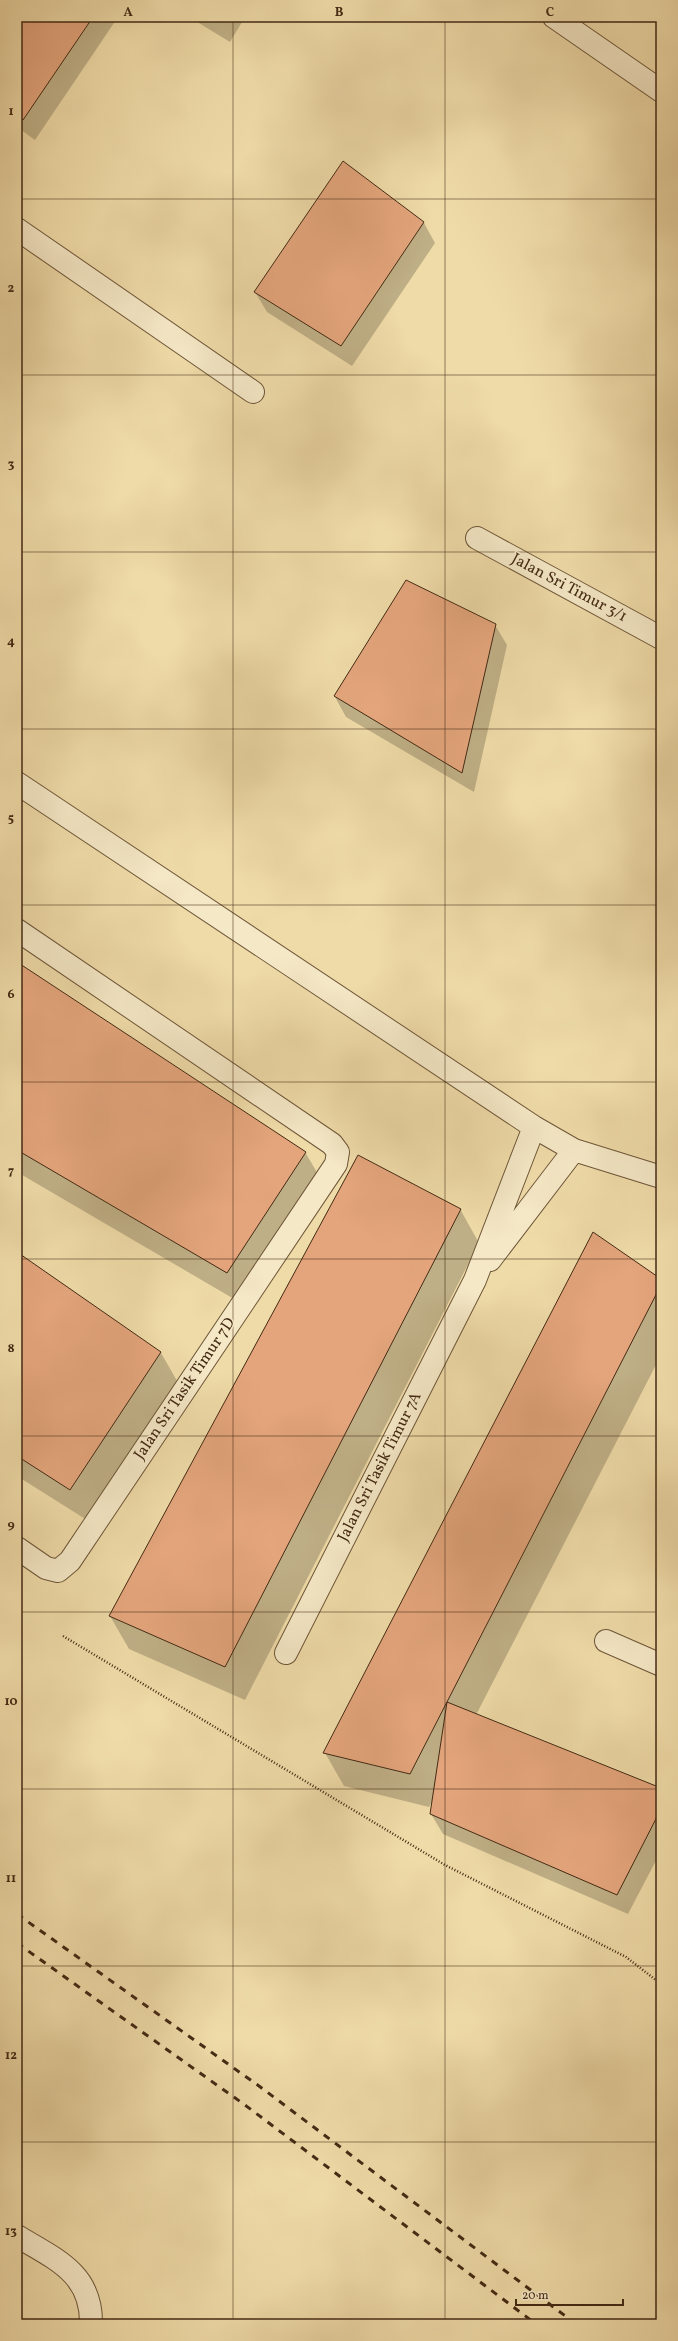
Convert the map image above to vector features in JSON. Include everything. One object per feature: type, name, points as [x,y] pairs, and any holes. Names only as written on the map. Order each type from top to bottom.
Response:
[{"type":"street","points":[[554,17],[661,91]]},
{"type":"street","points":[[17,229],[253,392]]},
{"type":"street","name":"Jalan Sri Timur 3/1","points":[[477,538],[661,638]]},
{"type":"street","points":[[17,783],[534,1127],[574,1150],[661,1178]]},
{"type":"street","name":"Jalan Sri Tasik Timur 7D","points":[[17,930],[332,1144],[338,1152],[336,1164],[70,1561],[58,1571],[46,1568],[17,1548]]},
{"type":"street","points":[[475,1280],[534,1127]]},
{"type":"street","points":[[475,1280],[574,1150]]},
{"type":"street","name":"Jalan Sri Tasik Timur 7A","points":[[286,1653],[475,1280]]},
{"type":"street","points":[[606,1640],[661,1665]]},
{"type":"street","points":[[17,2236],[60,2261],[74,2273],[84,2288],[90,2305],[91,2324]]},
{"type":"path","points":[[63,1636],[445,1865],[626,1957],[661,1984]]},
{"type":"building","points":[[17,17],[93,17],[23,120],[17,116]]},
{"type":"building","points":[[209,17],[221,17],[218,22]]},
{"type":"building","points":[[343,161],[424,222],[341,346],[254,292]]},
{"type":"building","points":[[406,580],[496,624],[462,773],[334,696]]},
{"type":"building","points":[[17,962],[306,1152],[227,1273],[17,1150]]},
{"type":"building","points":[[358,1155],[461,1209],[225,1667],[109,1616]]},
{"type":"building","points":[[593,1232],[661,1279],[661,1285],[410,1774],[323,1753]]},
{"type":"building","points":[[17,1252],[161,1352],[70,1490],[17,1456]]},
{"type":"building","points":[[447,1702],[661,1788],[661,1809],[617,1895],[430,1814]]},
{"type":"railway","points":[[17,1914],[259,2086],[576,2324]]},
{"type":"railway","points":[[17,1943],[245,2105],[536,2324]]}]
